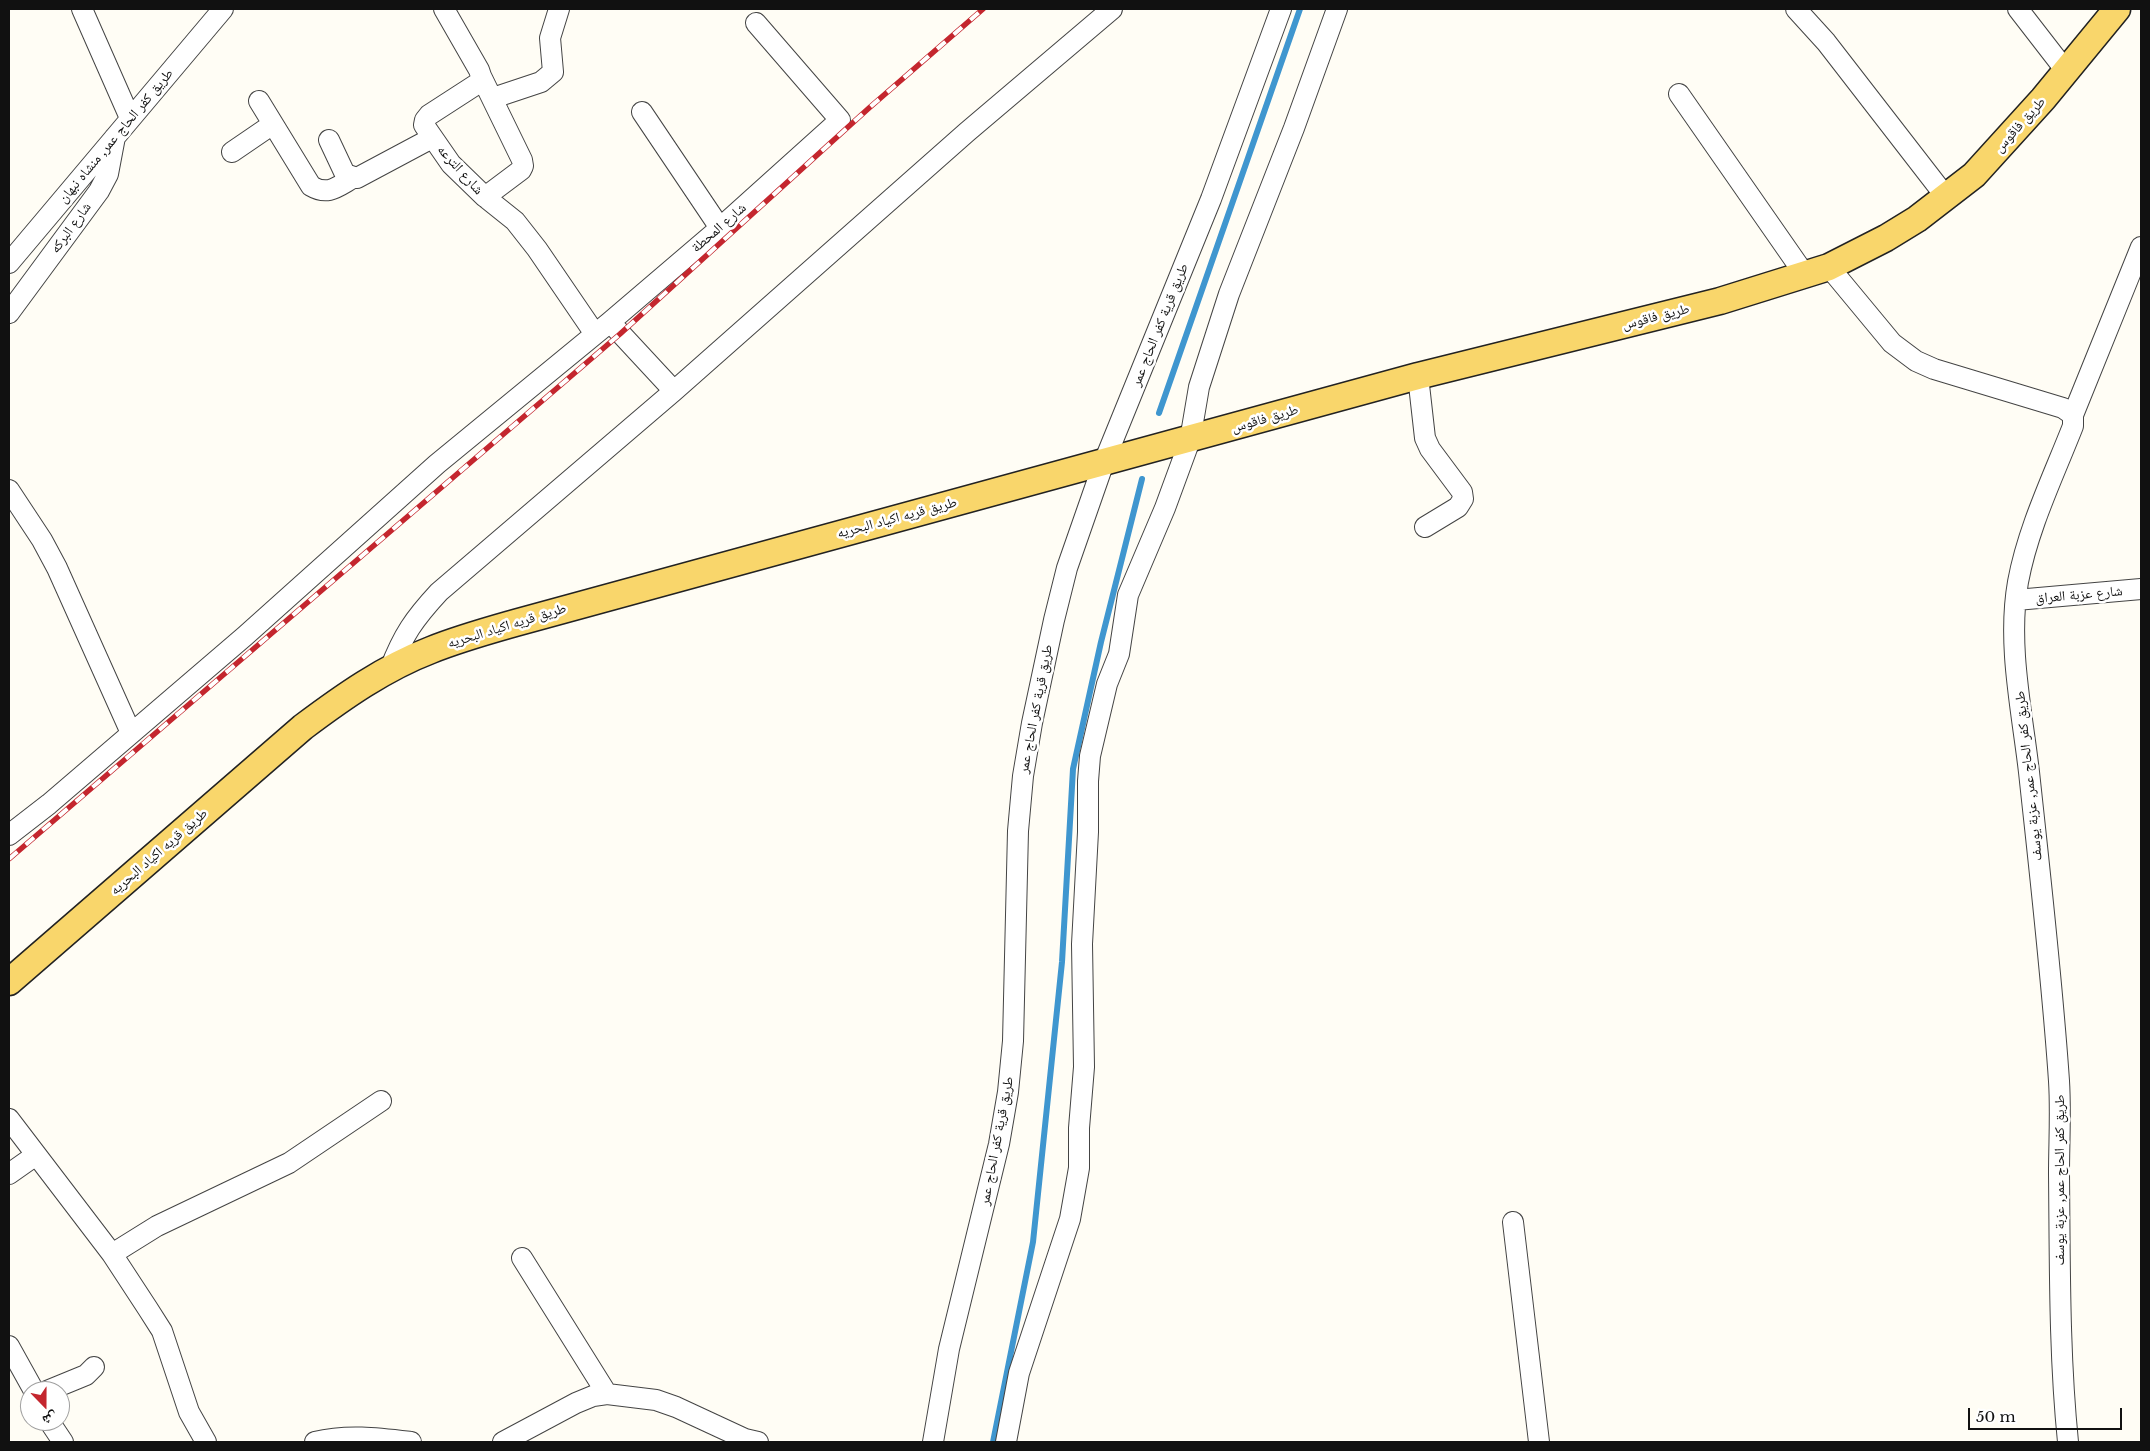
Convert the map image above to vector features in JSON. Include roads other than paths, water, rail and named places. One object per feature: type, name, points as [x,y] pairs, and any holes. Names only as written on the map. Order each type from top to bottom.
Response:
[{"type":"main road","name":"طريق فاقوس","points":[[1104,462],[1418,376],[1720,301],[1817,271],[1886,238],[1917,219],[1974,175],[2066,71],[2117,9]]},
{"type":"main road","name":"طريق قريه اكياد البحريه","points":[[9,982],[303,726],[345,696],[390,669],[430,650],[506,625],[1104,462]]},
{"type":"street","points":[[82,9],[130,118]]},
{"type":"street","name":"طريق كفر الحاج عمر, منشاه نبهان","points":[[9,263],[223,9]]},
{"type":"street","points":[[444,9],[493,98],[522,160],[523,166],[521,170],[484,197]]},
{"type":"street","points":[[493,98],[542,82],[553,72],[550,38],[559,9]]},
{"type":"street","points":[[390,669],[401,640],[418,615],[439,592],[674,391],[967,132],[1112,9]]},
{"type":"street","name":"طريق قرية كفر الحاج عمر","points":[[933,1442],[949,1349],[995,1162],[1008,1092],[1013,1040],[1018,831],[1023,776],[1032,723],[1054,620],[1067,568],[1104,462],[1212,199],[1281,9]]},
{"type":"street","points":[[1006,1442],[1019,1373],[1070,1219],[1079,1168],[1079,1128],[1084,1067],[1082,944],[1090,756],[1107,684],[1119,654],[1128,595],[1165,508],[1190,440],[1199,387],[1229,294],[1294,128],[1337,9]]},
{"type":"street","points":[[1796,9],[1826,42],[1946,197]]},
{"type":"street","points":[[2018,9],[2066,71]]},
{"type":"street","name":"شارع المحطة","points":[[9,835],[49,804],[245,636],[437,464],[603,328],[720,228],[840,120],[756,23]]},
{"type":"street","name":"شارع الترعه","points":[[481,76],[480,82],[477,85],[425,120],[424,125],[451,164],[484,197],[516,221],[603,328],[674,391]]},
{"type":"street","points":[[1679,94],[1817,271],[1892,343],[1916,361],[1934,369],[2063,408],[2073,415]]},
{"type":"street","points":[[258,101],[311,186],[319,190],[326,191],[361,176],[432,138]]},
{"type":"street","points":[[642,112],[720,228]]},
{"type":"street","points":[[232,152],[273,124]]},
{"type":"street","name":"شارع البركه","points":[[9,313],[99,191],[108,174],[116,135]]},
{"type":"street","points":[[329,140],[342,170],[353,178]]},
{"type":"street","name":"طريق كفر الحاج عمر, عزبة يوسف","points":[[2068,1442],[2062,1367],[2059,1083],[2042,887],[2018,673],[2015,626],[2016,600],[2023,560],[2030,535],[2073,426],[2073,415],[2141,247]]},
{"type":"street","points":[[1418,376],[1425,438],[1430,449],[1462,492],[1463,499],[1458,507],[1425,527]]},
{"type":"street","points":[[9,490],[42,540],[131,733]]},
{"type":"street","name":"شارع عزبة العراق","points":[[2016,600],[2141,589]]},
{"type":"street","points":[[112,1254],[158,1226],[289,1163],[381,1101]]},
{"type":"street","points":[[9,1119],[112,1254],[162,1332],[189,1412],[206,1442]]},
{"type":"street","points":[[9,1174],[36,1155]]},
{"type":"street","points":[[1513,1222],[1539,1442]]},
{"type":"street","points":[[522,1258],[607,1394]]},
{"type":"street","points":[[9,1346],[28,1381]]},
{"type":"street","points":[[70,1382],[86,1375],[94,1367]]},
{"type":"street","points":[[502,1442],[576,1403],[593,1396],[607,1394],[656,1400],[676,1407],[744,1439],[758,1442]]},
{"type":"street","points":[[56,1431],[63,1442]]},
{"type":"street","points":[[315,1442],[341,1437],[411,1442]]},
{"type":"waterway","points":[[1159,413],[1300,9]]},
{"type":"waterway","points":[[993,1442],[1033,1242],[1062,962],[1073,769],[1101,642],[1142,479]]},
{"type":"railway","points":[[9,859],[620,334],[869,108],[983,9]]}]
